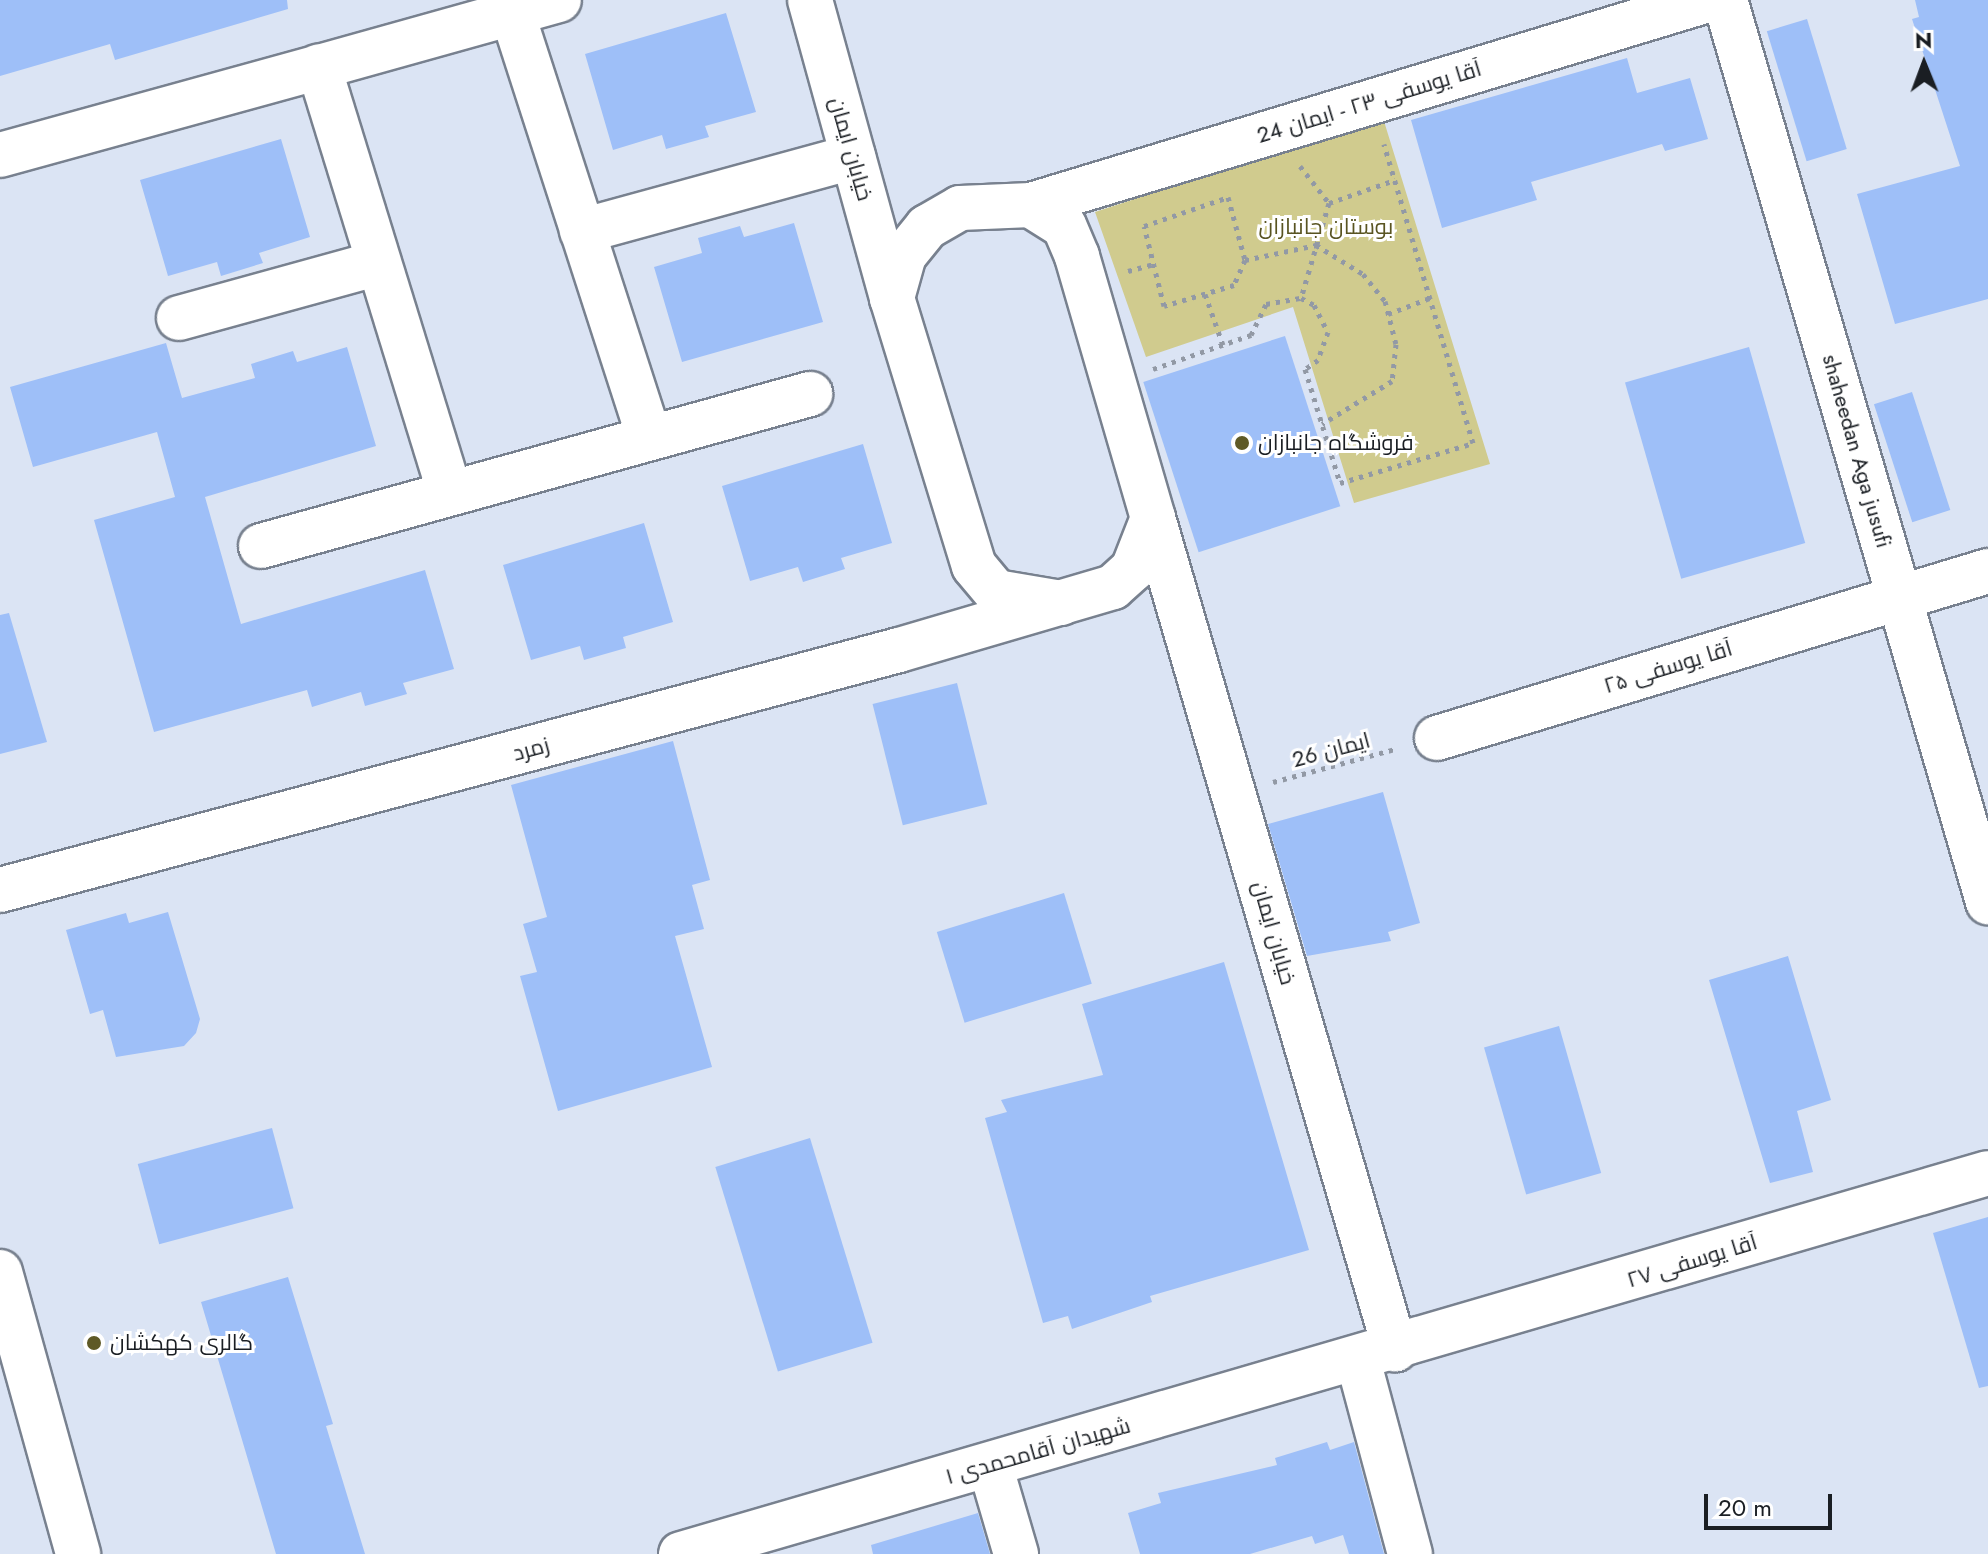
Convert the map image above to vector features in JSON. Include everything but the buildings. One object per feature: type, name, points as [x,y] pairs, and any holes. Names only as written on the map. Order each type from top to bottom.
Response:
[{"type":"street","points":[[0,155],[319,67],[511,7],[559,0]]},
{"type":"street","name":"خیابان ایمان","points":[[810,0],[892,298],[974,566]]},
{"type":"street","name":"آقا یوسفی ۲۳ - ایمان 24","points":[[892,298],[904,255],[927,227],[960,208],[1031,205],[1708,0]]},
{"type":"street","name":"shaheedan Aga jusufi","points":[[1725,0],[1988,902]]},
{"type":"street","points":[[511,7],[648,433]]},
{"type":"street","points":[[319,67],[449,490]]},
{"type":"street","points":[[582,231],[853,157]]},
{"type":"street","name":"خیابان ایمان","points":[[1031,205],[1068,236],[1234,793],[1376,1354],[1410,1554]]},
{"type":"street","points":[[179,318],[378,263]]},
{"type":"street","points":[[261,546],[648,433],[810,394]]},
{"type":"street","points":[[1113,587],[1133,569],[1153,518]]},
{"type":"street","points":[[899,650],[958,607],[974,566],[996,592],[1061,603]]},
{"type":"street","name":"آقا یوسفی ۲۵","points":[[1437,738],[1988,571]]},
{"type":"street","name":"زمرد","points":[[0,890],[899,650],[1113,587],[1152,579],[1175,594]]},
{"type":"street","name":"آقا یوسفی ۲۷","points":[[1376,1354],[1988,1173]]},
{"type":"street","points":[[0,1272],[78,1554]]},
{"type":"street","name":"شهیدان آقامحمدی ۱","points":[[681,1554],[1376,1354]]},
{"type":"street","points":[[990,1465],[1016,1554]]},
{"type":"path","points":[[1114,382],[1251,335],[1266,304],[1301,298],[1314,305],[1328,332],[1318,360],[1305,369],[1340,483],[1473,443],[1371,102]]},
{"type":"path","points":[[1290,126],[1302,174],[1329,203]]},
{"type":"path","points":[[1329,203],[1395,180]]},
{"type":"path","points":[[1228,197],[1245,260],[1234,285],[1164,306],[1144,226],[1228,197]]},
{"type":"path","points":[[1301,298],[1329,203]]},
{"type":"path","points":[[1245,260],[1316,245],[1363,274],[1388,314],[1396,344],[1392,381],[1322,424]]},
{"type":"path","points":[[1205,294],[1223,345]]},
{"type":"path","points":[[1388,314],[1430,298]]},
{"type":"path","name":"ایمان 26","points":[[1234,793],[1437,738]]},
{"type":"green space","name":"بوستان جانبازان","points":[[1383,118],[1490,464],[1354,503],[1293,307],[1146,357],[1095,212]]},
{"type":"place","name":"فروشگاه جانبازان","points":[[1242,443]]},
{"type":"place","name":"گالری کهکشان","points":[[94,1343]]}]
